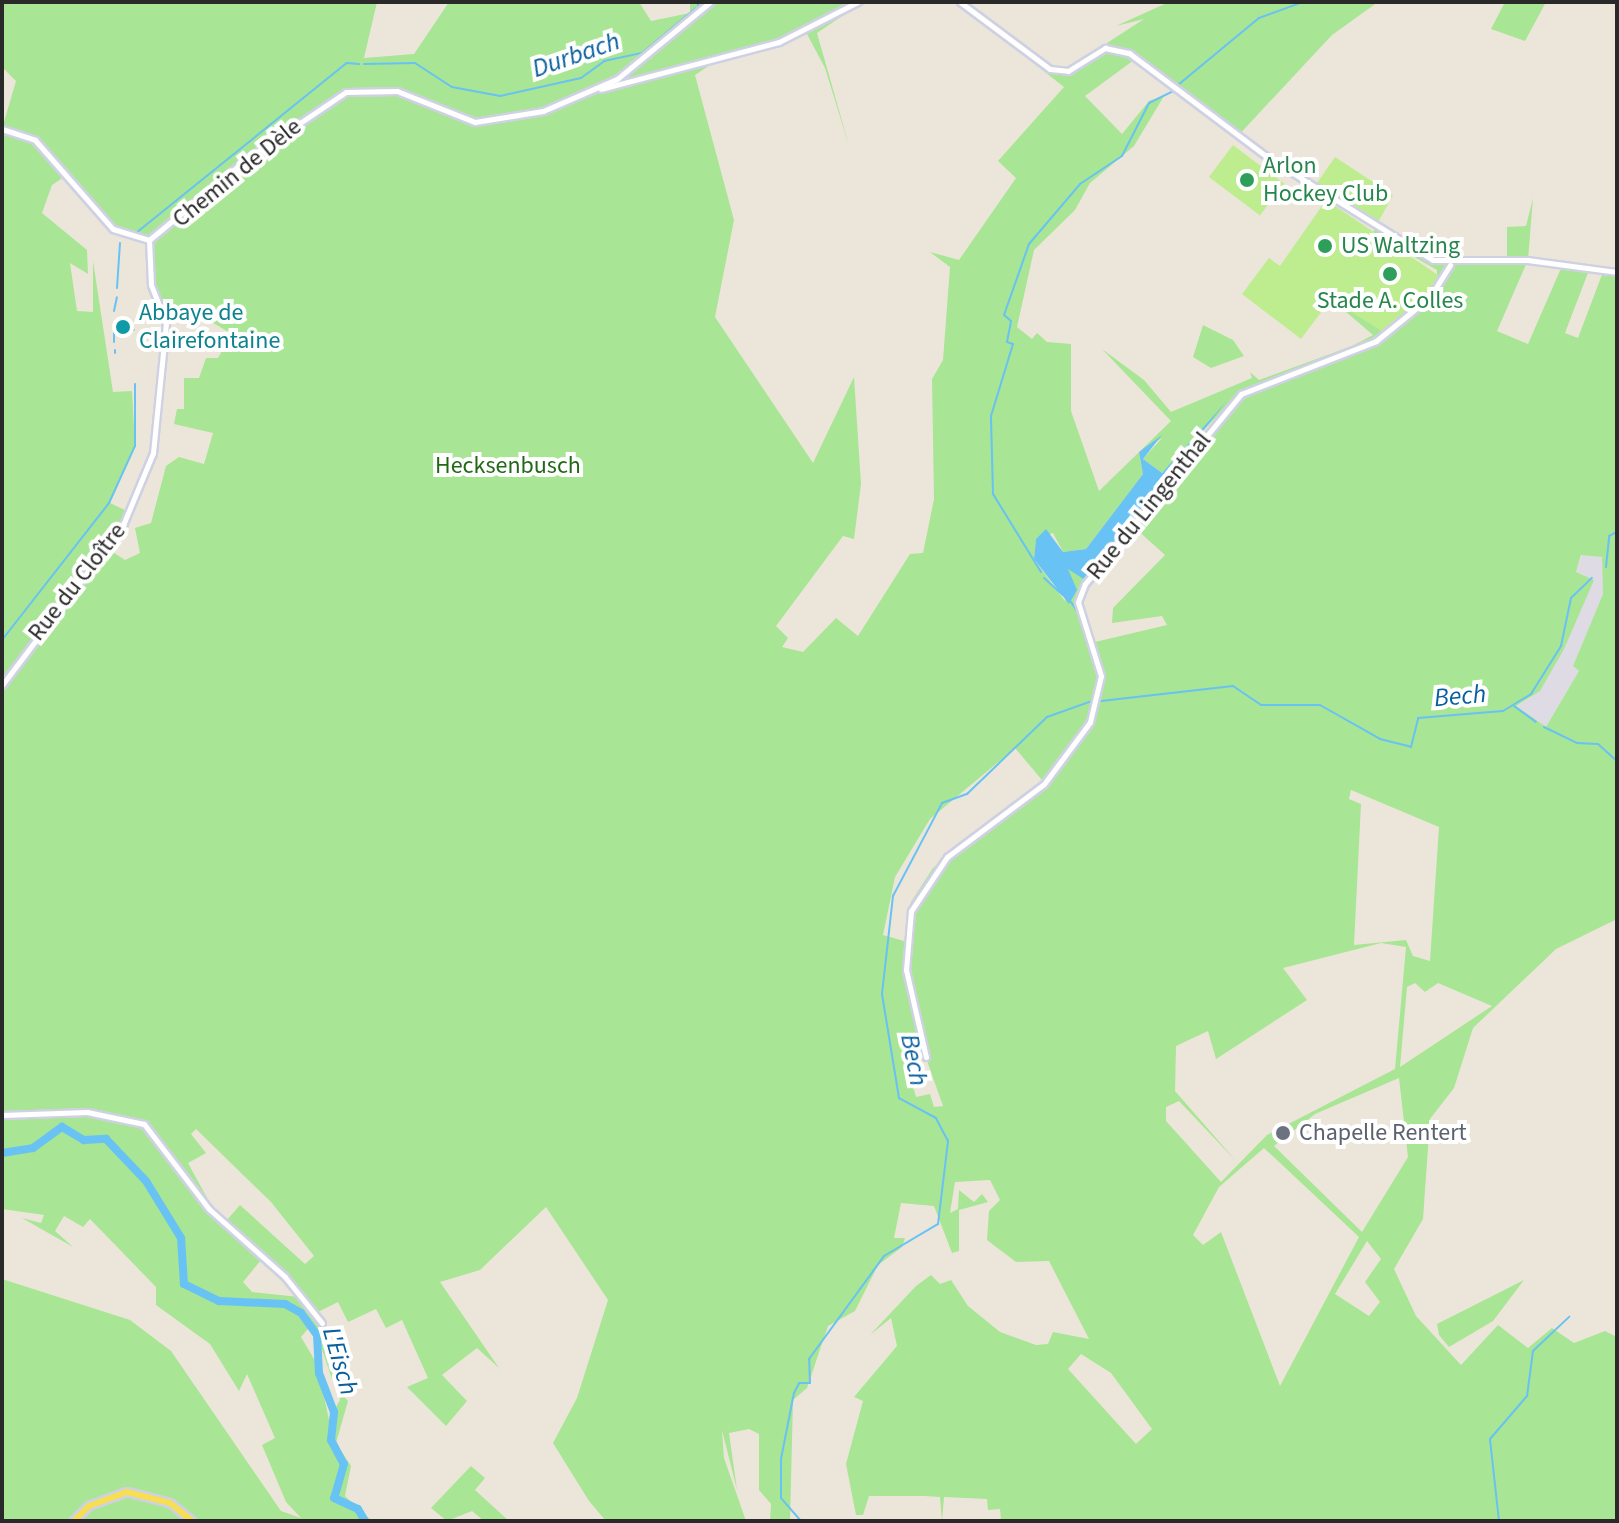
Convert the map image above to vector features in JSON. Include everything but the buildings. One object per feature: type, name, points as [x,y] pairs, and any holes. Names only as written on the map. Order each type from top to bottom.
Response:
[{"type":"main road","points":[[74,1521],[89,1506],[127,1492],[163,1499],[192,1521]]},
{"type":"street","name":"Chemin de Dèle","points":[[149,240],[248,158],[346,92],[397,91],[493,123],[600,89],[710,2]]},
{"type":"street","points":[[600,89],[779,42],[858,2]]},
{"type":"street","points":[[960,2],[1050,69],[1068,71],[1105,48],[1129,53],[1317,191],[1433,260],[1450,265],[1528,260],[1617,272]]},
{"type":"street","points":[[2,129],[35,140],[113,229],[149,240]]},
{"type":"street","name":"Rue du Cloître","points":[[2,685],[123,525],[150,463],[166,323],[151,285],[149,240]]},
{"type":"street","name":"Rue du Lingenthal","points":[[926,1057],[906,942],[914,904],[936,869],[1044,784],[1090,722],[1101,676],[1078,602],[1085,584],[1241,394],[1376,341],[1430,297],[1450,265]]},
{"type":"street","points":[[2,1115],[106,1113],[153,1130],[209,1209],[302,1295],[322,1323]]},
{"type":"shaded area","points":[[1582,555],[1602,557],[1603,594],[1573,666],[1579,671],[1546,727],[1515,707],[1530,698],[1585,575],[1576,572]]},
{"type":"green space","name":"Hecksenbusch","points":[[2,2],[377,2],[364,58],[414,54],[449,2],[639,2],[651,21],[690,13],[690,2],[863,2],[817,33],[850,149],[825,68],[807,34],[724,56],[695,75],[734,220],[715,317],[813,463],[854,377],[861,484],[854,539],[843,536],[776,626],[788,638],[782,647],[803,652],[836,618],[858,636],[910,554],[923,553],[934,499],[932,379],[943,360],[950,267],[930,252],[959,260],[1016,178],[998,161],[1064,87],[956,2],[1050,67],[1067,69],[1144,19],[1116,26],[1169,2],[1378,2],[1332,35],[1235,139],[1134,60],[1085,96],[1122,134],[1149,101],[1164,96],[1134,146],[1090,183],[1075,210],[1034,250],[1017,327],[1032,339],[1037,333],[1047,342],[1071,344],[1071,411],[1099,491],[1139,452],[1171,421],[1102,349],[1144,380],[1171,412],[1252,378],[1250,372],[1259,380],[1352,346],[1373,335],[1331,299],[1386,324],[1429,287],[1430,297],[1437,278],[1437,270],[1373,233],[1376,226],[1442,264],[1507,261],[1507,227],[1526,226],[1533,198],[1528,260],[1497,331],[1528,344],[1562,266],[1589,270],[1565,333],[1578,338],[1603,272],[1617,274],[1617,919],[1556,949],[1473,1028],[1454,1088],[1430,1119],[1423,1219],[1394,1269],[1416,1316],[1461,1365],[1498,1325],[1528,1348],[1552,1328],[1574,1343],[1605,1331],[1617,1337],[1617,1521],[1001,1521],[1000,1509],[988,1510],[987,1499],[944,1497],[942,1521],[940,1497],[924,1496],[869,1496],[863,1515],[856,1515],[846,1464],[863,1401],[854,1397],[897,1346],[891,1318],[870,1335],[916,1286],[931,1275],[940,1284],[951,1280],[968,1306],[1000,1332],[1036,1345],[1048,1344],[1053,1332],[1089,1339],[1049,1261],[1016,1262],[987,1240],[989,1211],[1000,1200],[990,1180],[955,1182],[950,1213],[958,1209],[959,1190],[974,1202],[982,1194],[988,1202],[959,1210],[959,1251],[952,1253],[934,1206],[901,1203],[894,1238],[905,1238],[902,1247],[878,1265],[855,1311],[828,1326],[807,1388],[793,1400],[790,1521],[770,1521],[771,1504],[759,1490],[759,1434],[749,1429],[729,1433],[737,1490],[722,1430],[724,1458],[746,1521],[606,1521],[589,1501],[553,1443],[577,1398],[608,1300],[546,1207],[480,1270],[440,1282],[499,1368],[477,1348],[442,1375],[467,1401],[446,1426],[407,1387],[428,1378],[402,1320],[386,1328],[376,1309],[348,1322],[338,1302],[316,1313],[340,1380],[332,1379],[313,1323],[301,1337],[317,1364],[329,1420],[340,1400],[337,1389],[348,1401],[336,1443],[351,1466],[345,1496],[372,1521],[2,1521],[2,1279],[130,1320],[171,1351],[281,1511],[301,1518],[286,1502],[262,1445],[275,1438],[247,1374],[239,1391],[210,1344],[156,1305],[156,1287],[90,1219],[83,1227],[64,1216],[55,1231],[73,1247],[22,1218],[41,1223],[44,1215],[2,1209],[2,129],[16,81],[2,67]],"holes":[[[64,177],[104,222],[149,240],[151,285],[164,310],[186,307],[232,334],[218,358],[206,358],[199,378],[184,378],[184,409],[177,409],[174,424],[213,433],[204,464],[179,457],[166,466],[151,523],[135,528],[140,553],[125,560],[105,547],[131,513],[110,503],[135,446],[132,391],[113,392],[93,261],[93,312],[77,311],[70,263],[88,274],[87,250],[42,213],[52,185]],[[1228,405],[1074,569],[1068,569],[1065,601],[1034,559],[1036,539],[1053,533],[1063,552],[1086,549],[1143,474],[1139,452],[1162,438],[1143,459],[1162,473]],[[1135,528],[1165,555],[1113,608],[1112,623],[1162,616],[1167,625],[1095,642],[1079,596]],[[1581,555],[1602,557],[1603,594],[1573,666],[1579,671],[1546,727],[1516,706],[1540,691],[1564,649],[1594,580],[1576,572]],[[1015,748],[1042,780],[933,868],[911,902],[904,941],[883,935],[895,877],[930,819]],[[1351,790],[1439,827],[1430,961],[1413,956],[1406,940],[1354,945],[1361,804],[1349,799]],[[1381,943],[1406,947],[1395,1069],[1267,1135],[1221,1182],[1166,1121],[1166,1107],[1179,1101],[1236,1161],[1175,1091],[1176,1046],[1208,1031],[1216,1059],[1307,1000],[1283,968]],[[1415,983],[1425,992],[1438,983],[1492,1006],[1400,1067],[1407,987]],[[926,1058],[943,1106],[934,1107],[930,1094],[916,1097],[908,1068]],[[1399,1078],[1408,1157],[1362,1232],[1274,1146],[1315,1114]],[[196,1129],[271,1202],[314,1256],[305,1264],[240,1205],[226,1221],[212,1207],[188,1163],[206,1153],[191,1134]],[[1264,1148],[1359,1237],[1280,1386],[1221,1232],[1203,1245],[1193,1235],[1219,1187]],[[1367,1241],[1381,1259],[1365,1282],[1380,1302],[1369,1316],[1335,1294]],[[261,1260],[285,1280],[299,1297],[252,1292],[243,1282]],[[1081,1354],[1111,1373],[1152,1429],[1136,1444],[1068,1369]]]},
{"type":"green space","points":[[1505,2],[1546,2],[1525,41],[1491,29]]},
{"type":"green space","name":"Arlon Hockey Club","points":[[1233,145],[1284,184],[1260,215],[1209,177]]},
{"type":"green space","points":[[1335,157],[1393,195],[1376,226],[1317,183]]},
{"type":"green space","points":[[1326,200],[1444,279],[1383,332],[1331,299],[1301,339],[1242,294],[1269,258],[1280,266]]},
{"type":"green space","points":[[1203,325],[1233,340],[1244,356],[1211,368],[1193,357]]},
{"type":"green space","points":[[1524,1280],[1493,1321],[1449,1347],[1439,1335],[1437,1324]]},
{"type":"green space","points":[[471,1466],[485,1478],[475,1490],[509,1521],[484,1521],[472,1511],[447,1521],[431,1508]]},
{"type":"water","points":[[1226,402],[1085,580],[1068,569],[1077,590],[1069,604],[1034,559],[1036,539],[1046,529],[1063,552],[1086,549],[1143,474],[1139,452],[1162,435],[1143,459],[1162,473]]},
{"type":"waterway","name":"Durbach","points":[[698,2],[698,7]]},
{"type":"waterway","points":[[1178,85],[1259,18],[1303,2]]},
{"type":"waterway","name":"Durbach","points":[[364,64],[415,63],[452,87],[500,96],[581,78],[604,61],[642,53],[696,8]]},
{"type":"waterway","name":"Durbach","points":[[136,233],[347,63],[359,64]]},
{"type":"waterway","points":[[1041,572],[993,494],[991,416],[1013,344],[1007,342],[1011,321],[1004,315],[1029,244],[1080,184],[1122,156],[1149,103],[1174,91]]},
{"type":"waterway","name":"Durbach","points":[[117,288],[120,243]]},
{"type":"waterway","name":"Durbach","points":[[114,311],[117,297]]},
{"type":"waterway","points":[[114,333],[134,330]]},
{"type":"waterway","name":"Durbach","points":[[114,334],[114,342]]},
{"type":"waterway","points":[[2,640],[109,503],[135,446],[135,384]]},
{"type":"waterway","name":"Bech","points":[[1606,567],[1609,536],[1617,532]]},
{"type":"waterway","points":[[1044,578],[1063,595]]},
{"type":"waterway","name":"Bech","points":[[1101,701],[1233,686],[1261,705],[1320,705],[1380,739],[1411,747],[1418,718],[1503,711],[1531,694],[1561,646],[1571,598],[1592,578]]},
{"type":"waterway","points":[[1071,602],[1081,617]]},
{"type":"waterway","name":"Bech","points":[[801,1521],[781,1498],[781,1459],[794,1393],[799,1383],[810,1383],[809,1359],[884,1256],[938,1224],[948,1141],[936,1118],[899,1098],[882,994],[893,896],[942,803],[967,794],[1047,717],[1092,701]]},
{"type":"waterway","points":[[1514,706],[1536,722]]},
{"type":"waterway","points":[[1544,727],[1577,743],[1598,744],[1617,761]]},
{"type":"waterway","name":"L'Eisch","points":[[2,1153],[33,1148],[62,1127],[84,1140],[106,1139],[146,1181],[181,1238],[184,1284],[219,1301],[285,1304],[301,1313],[317,1335],[319,1373],[334,1412],[331,1440],[344,1464],[334,1498],[358,1509],[365,1521]]},
{"type":"waterway","points":[[1499,1521],[1490,1439],[1527,1396],[1533,1351],[1569,1317]]},
{"type":"place","name":"Arlon Hockey Club","points":[[1247,180]]},
{"type":"place","name":"US Waltzing","points":[[1325,246]]},
{"type":"place","name":"Stade A. Colles","points":[[1390,274]]},
{"type":"place","name":"Abbaye de Clairefontaine","points":[[123,327]]},
{"type":"place","name":"Chapelle Rentert","points":[[1283,1133]]}]
